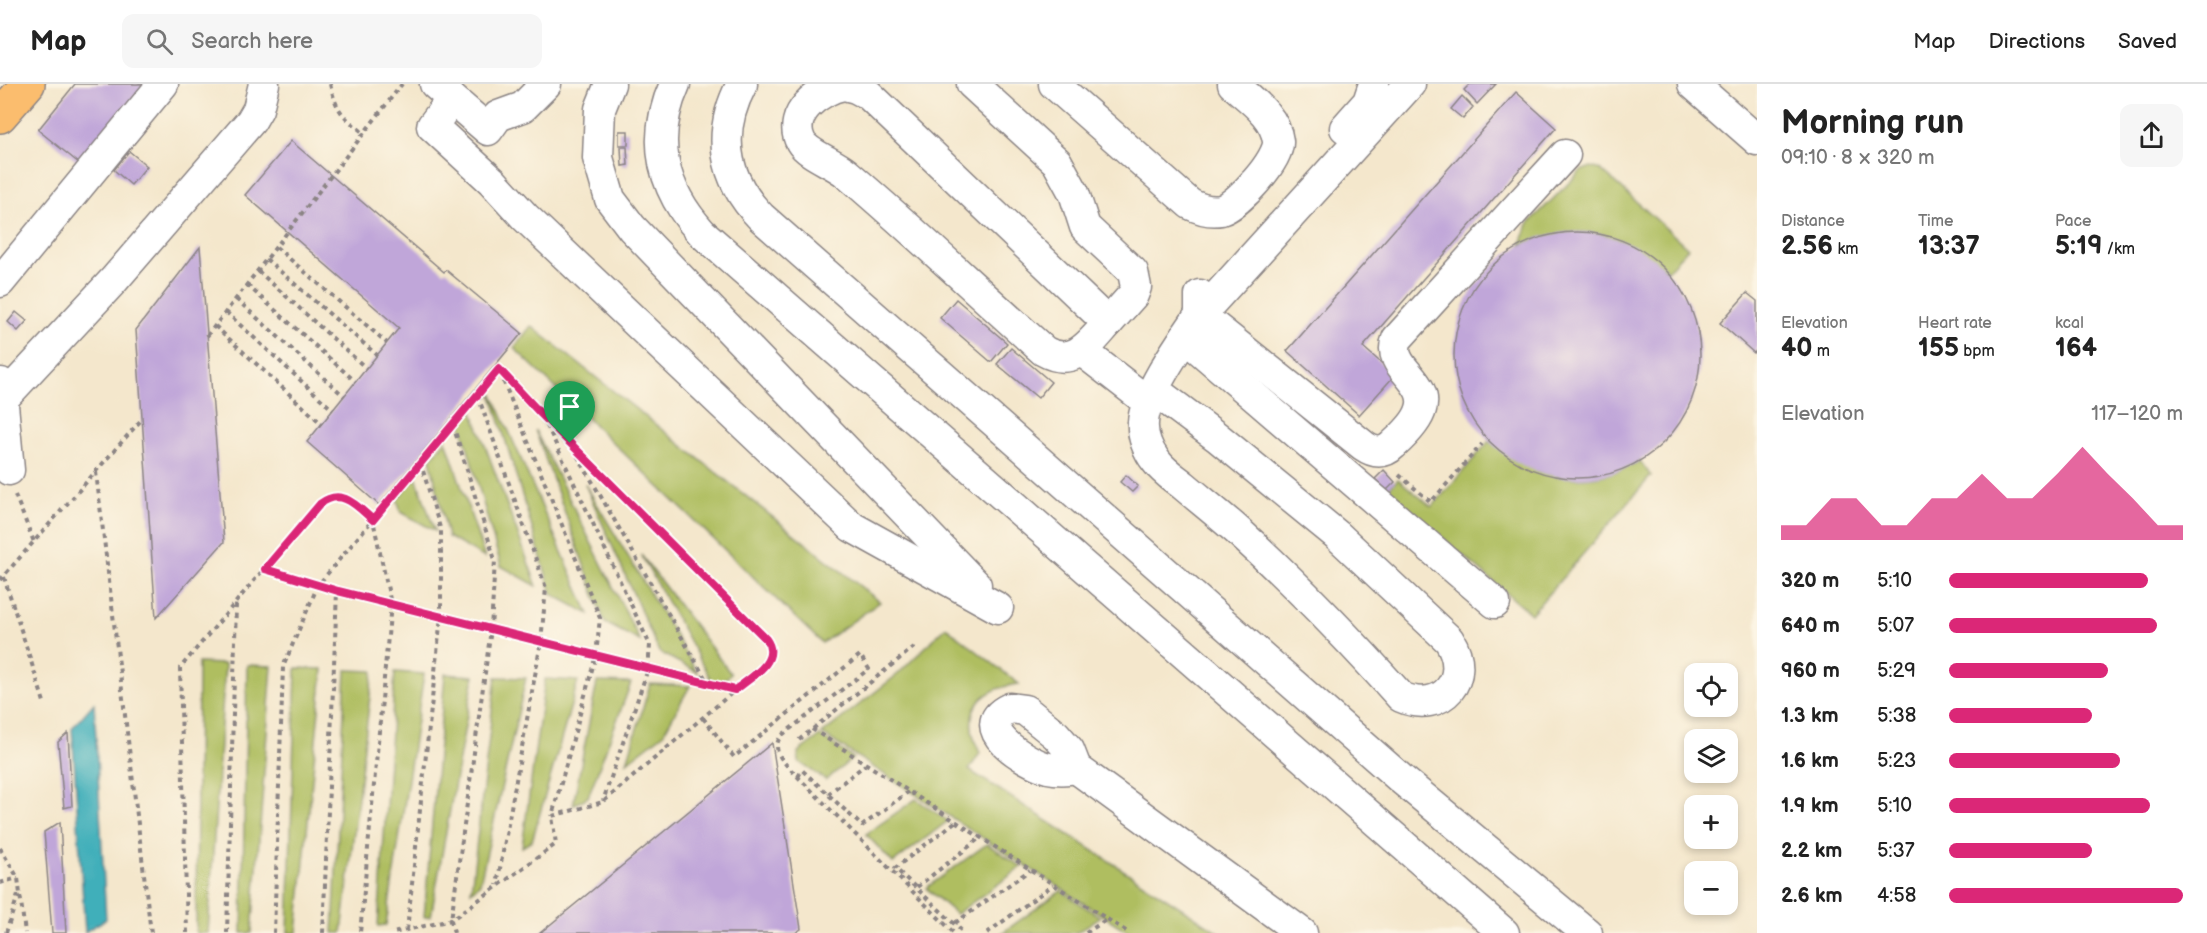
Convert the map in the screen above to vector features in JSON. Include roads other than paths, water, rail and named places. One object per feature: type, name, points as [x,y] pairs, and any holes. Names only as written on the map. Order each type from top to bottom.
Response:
[{"type":"highway","points":[[0,116],[28,84]]},
{"type":"street","points":[[0,282],[163,84]]},
{"type":"street","points":[[9,470],[1,391],[114,280],[252,121],[258,109],[264,84]]},
{"type":"street","points":[[546,84],[523,107],[498,116],[488,130],[443,91],[432,126],[852,527],[998,608],[632,228],[610,199],[598,158],[600,109],[610,84]]},
{"type":"street","points":[[675,84],[663,119],[661,140],[663,161],[676,201],[702,233],[1504,933]]},
{"type":"street","points":[[742,84],[729,116],[726,135],[731,171],[748,204],[1400,778],[1587,933]]},
{"type":"street","points":[[972,84],[1057,162],[1074,193],[1085,227],[1132,272],[1136,287],[1133,295],[1108,323],[1082,351],[1072,356],[1060,357],[1044,351],[846,173],[802,144],[799,135],[798,126],[807,106],[815,96],[844,85],[856,88],[869,96],[1108,323]]},
{"type":"street","points":[[1054,84],[1190,204],[1210,211],[1222,209],[1241,198],[1278,151],[1278,141],[1267,116],[1233,84]]},
{"type":"street","points":[[1192,326],[1200,296],[1209,279],[1368,102],[1374,84]]},
{"type":"street","points":[[1082,351],[1151,396],[1218,437],[1337,535],[1449,640],[1456,651],[1458,674],[1446,694],[1424,703],[1412,702],[1401,697],[1290,579],[1230,524],[1156,462],[1144,436],[1143,422],[1151,396],[1172,356],[1192,326],[1410,84]]},
{"type":"street","points":[[1693,84],[1757,140]]},
{"type":"street","points":[[1192,326],[1371,451],[1388,450],[1418,416],[1422,407],[1420,389],[1397,359],[1395,345],[1397,339],[1565,155]]},
{"type":"street","points":[[1192,326],[1495,603]]},
{"type":"street","points":[[1076,768],[1302,933]]},
{"type":"water","points":[[94,703],[106,919],[85,932],[72,728]]}]
